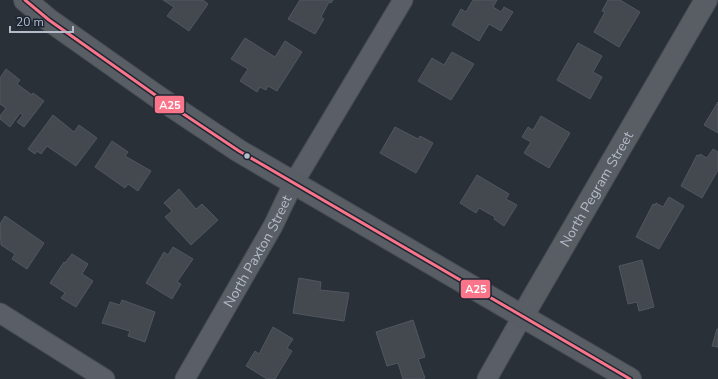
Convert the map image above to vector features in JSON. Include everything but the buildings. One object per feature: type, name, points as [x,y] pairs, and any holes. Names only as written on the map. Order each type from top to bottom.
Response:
[{"type":"street","points":[[25,0],[49,20],[238,151],[630,379]]},
{"type":"street","name":"North Paxton Street","points":[[185,379],[273,226],[293,184],[403,0]]},
{"type":"street","name":"North Pegram Street","points":[[487,379],[706,0]]},
{"type":"street","points":[[0,313],[105,379]]},
{"type":"transit line","name":"A25","points":[[25,0],[49,20],[158,97],[239,151],[630,379]]}]
